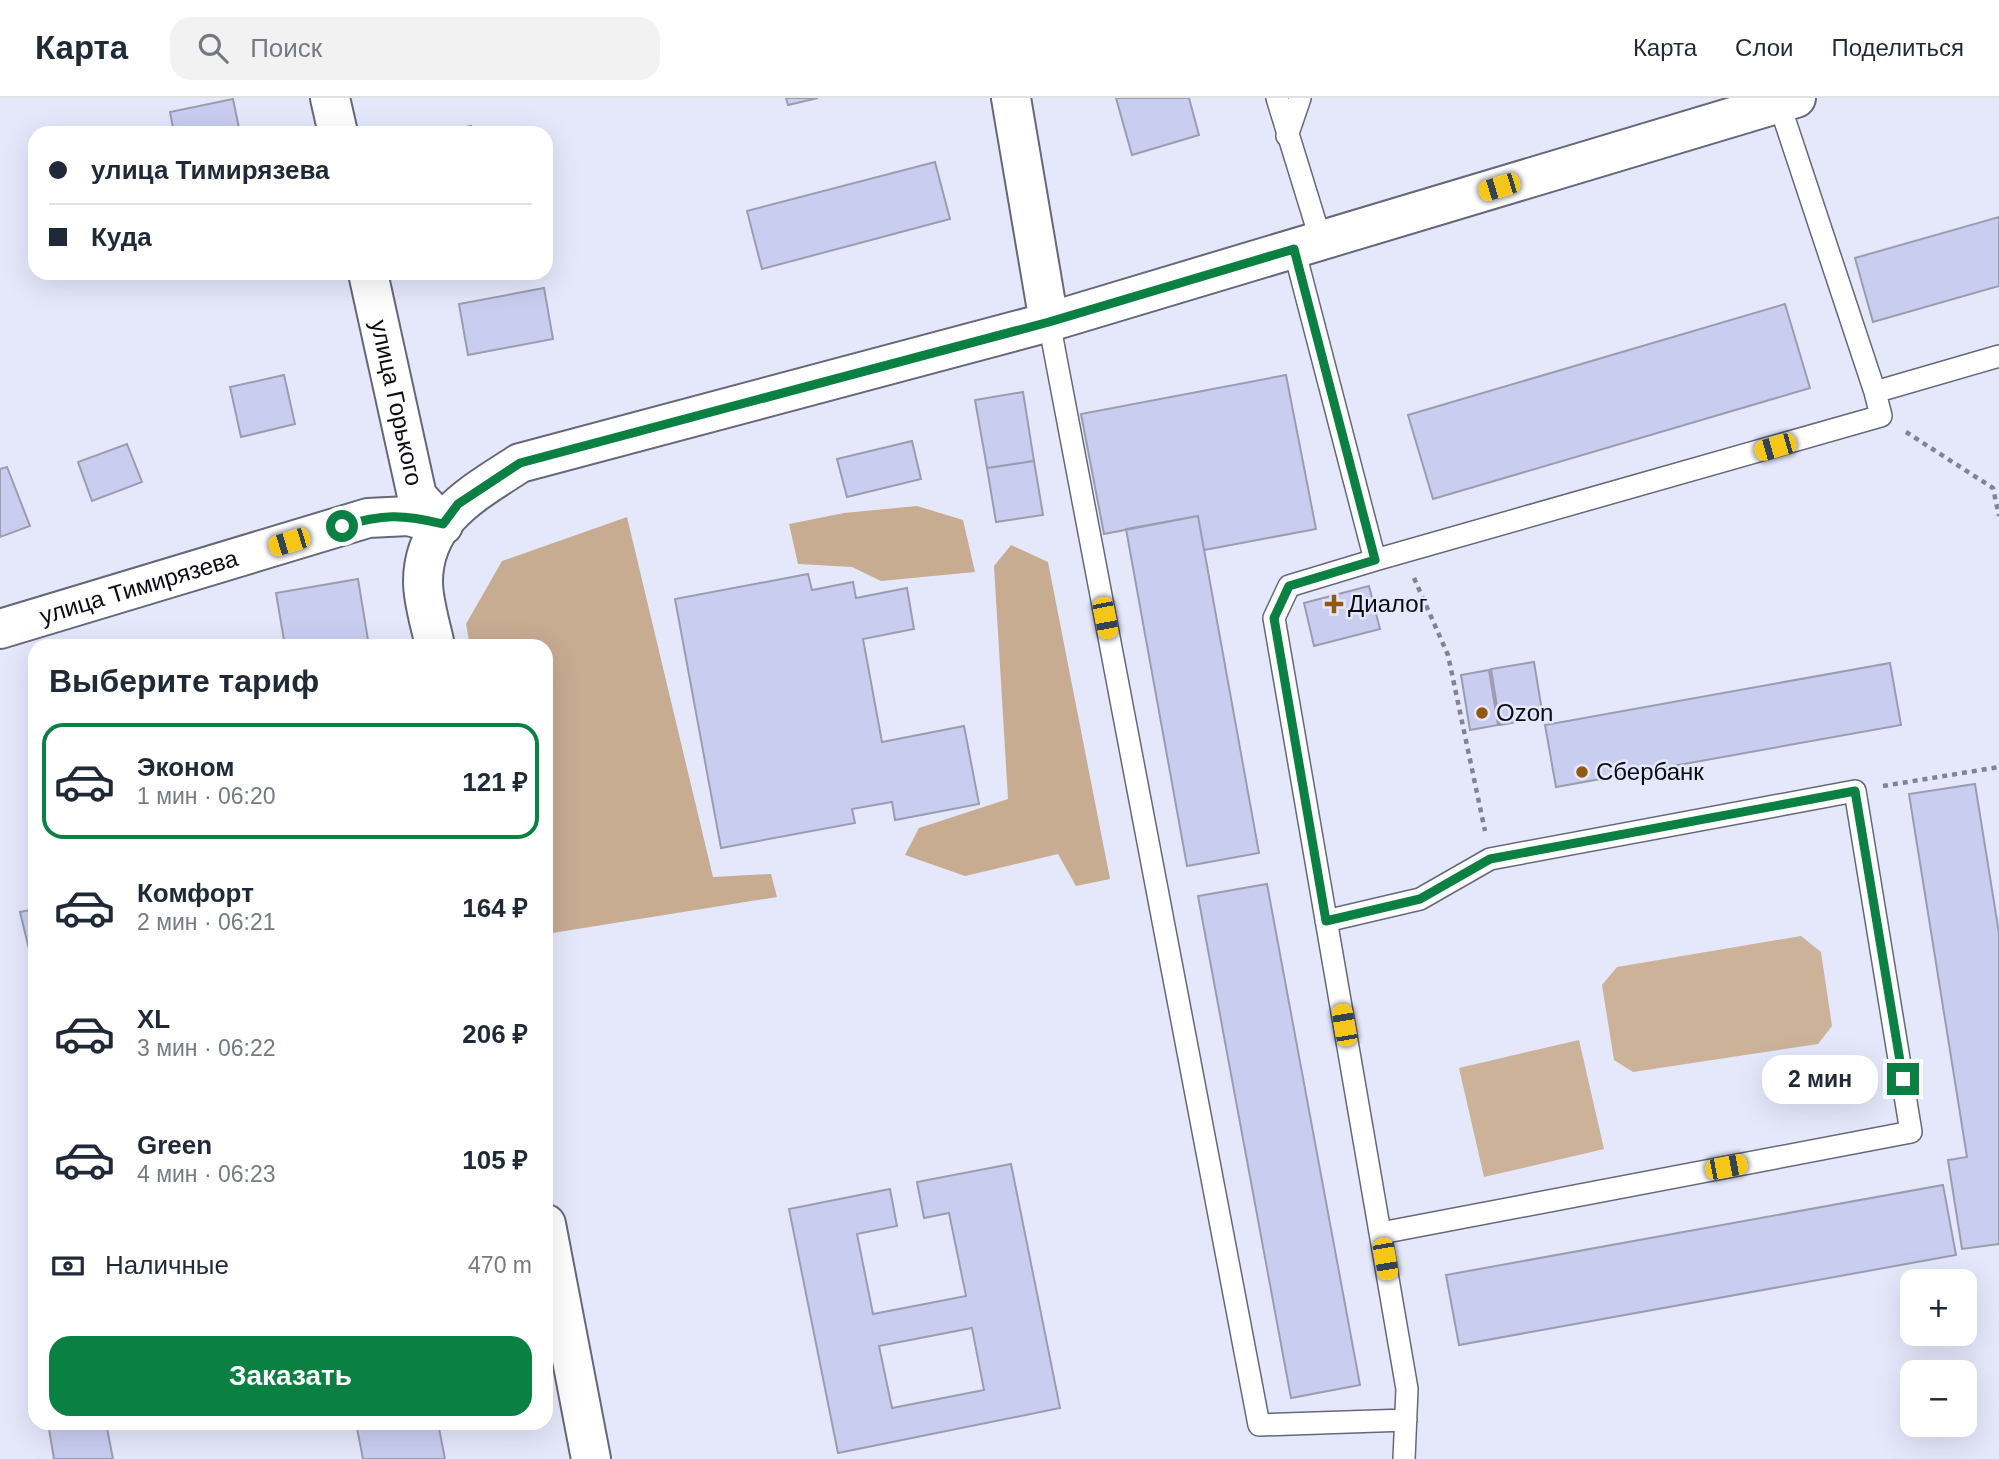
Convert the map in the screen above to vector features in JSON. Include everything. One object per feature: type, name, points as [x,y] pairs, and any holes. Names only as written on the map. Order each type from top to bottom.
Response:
[{"type":"street","points":[[330,98],[336,126]]},
{"type":"street","points":[[1010,98],[1049,322]]},
{"type":"street","points":[[434,639],[423,582],[436,533],[458,504],[520,463],[1049,322],[1787,101]]},
{"type":"street","name":"улица Горького","points":[[370,280],[417,496],[436,533]]},
{"type":"street","name":"улица Тимирязева","points":[[0,629],[368,518],[408,516],[436,533]]},
{"type":"street","points":[[553,1261],[591,1459]]},
{"type":"lane","points":[[1277,98],[1375,560]]},
{"type":"lane","points":[[1287,136],[1300,98]]},
{"type":"lane","points":[[1404,1459],[1407,1389],[1274,618],[1289,586],[1881,416],[1787,101]]},
{"type":"lane","points":[[1049,322],[1259,1426],[1406,1420]]},
{"type":"lane","points":[[1875,392],[1999,356]]},
{"type":"lane","points":[[1326,921],[1420,899],[1490,859],[1855,791],[1911,1132],[1381,1233]]},
{"type":"path","points":[[1881,416],[1993,488],[1999,516]]},
{"type":"path","points":[[1402,552],[1448,655],[1490,859]]},
{"type":"path","points":[[1855,791],[1999,766]]},
{"type":"shaded area","points":[[917,506],[963,520],[975,572],[881,581],[852,567],[798,564],[789,524],[844,513]]},
{"type":"shaded area","points":[[627,517],[713,877],[771,874],[777,897],[553,933],[553,639],[469,639],[466,624],[502,561]]},
{"type":"shaded area","points":[[1011,545],[1048,562],[1110,879],[1076,886],[1058,854],[965,876],[905,855],[919,828],[1008,799],[994,566]]},
{"type":"shaded area","points":[[1801,936],[1821,952],[1832,1026],[1818,1044],[1633,1072],[1614,1060],[1602,985],[1617,967]]},
{"type":"shaded area","points":[[1579,1040],[1604,1149],[1484,1177],[1459,1068]]},
{"type":"building","points":[[786,98],[818,98],[788,105]]},
{"type":"building","points":[[1116,98],[1189,98],[1199,135],[1132,155]]},
{"type":"building","points":[[233,99],[239,126],[173,126],[170,112]]},
{"type":"building","points":[[935,162],[950,219],[762,269],[747,211]]},
{"type":"building","points":[[1999,217],[1999,286],[1873,322],[1855,258]]},
{"type":"building","points":[[544,288],[553,339],[468,355],[459,304]]},
{"type":"building","points":[[1785,304],[1810,388],[1433,499],[1408,415]]},
{"type":"building","points":[[284,375],[295,424],[241,437],[230,387]]},
{"type":"building","points":[[1286,375],[1316,529],[1204,550],[1198,516],[1104,534],[1081,414]]},
{"type":"building","points":[[1023,392],[1034,461],[987,468],[975,400]]},
{"type":"building","points":[[912,441],[921,479],[847,497],[837,459]]},
{"type":"building","points":[[127,444],[142,482],[92,501],[78,462]]},
{"type":"building","points":[[1034,461],[1043,515],[996,522],[987,468]]},
{"type":"building","points":[[7,467],[30,526],[0,537],[0,469]]},
{"type":"building","points":[[1198,516],[1259,853],[1187,866],[1126,529]]},
{"type":"building","points":[[808,574],[812,590],[853,582],[856,598],[907,588],[914,629],[863,639],[882,742],[964,726],[979,804],[895,820],[892,802],[852,809],[855,823],[721,848],[675,599]]},
{"type":"building","points":[[358,579],[368,639],[284,639],[276,593]]},
{"type":"building","points":[[1369,586],[1380,629],[1314,646],[1304,603]]},
{"type":"building","points":[[1534,662],[1543,717],[1500,725],[1491,669]]},
{"type":"building","points":[[1890,663],[1901,725],[1556,787],[1545,725]]},
{"type":"building","points":[[1489,670],[1498,725],[1470,730],[1461,675]]},
{"type":"building","points":[[1975,784],[1999,933],[1999,1244],[1962,1249],[1948,1160],[1967,1157],[1909,794]]},
{"type":"building","points":[[1267,884],[1360,1385],[1291,1398],[1198,896]]},
{"type":"building","points":[[28,910],[28,945],[20,912]]},
{"type":"building","points":[[1011,1164],[1060,1408],[838,1453],[789,1209],[890,1189],[897,1226],[857,1234],[873,1314],[966,1296],[949,1213],[924,1218],[917,1182]],"holes":[[[972,1328],[984,1390],[892,1408],[879,1346]]]},
{"type":"building","points":[[1943,1185],[1956,1255],[1459,1345],[1446,1275]]},
{"type":"building","points":[[49,1430],[107,1430],[113,1459],[54,1459]]},
{"type":"building","points":[[357,1430],[439,1430],[445,1459],[363,1459]]},
{"type":"place","name":"Диалог","points":[[1334,604]]},
{"type":"place","name":"Ozon","points":[[1482,713]]},
{"type":"place","name":"Сбербанк","points":[[1582,772]]},
{"type":"route","points":[[342,526],[368,518],[408,516],[443,524],[458,504],[520,463],[1049,322],[1294,249],[1375,560],[1289,586],[1274,618],[1326,921],[1420,899],[1490,859],[1855,791],[1903,1079]]}]
